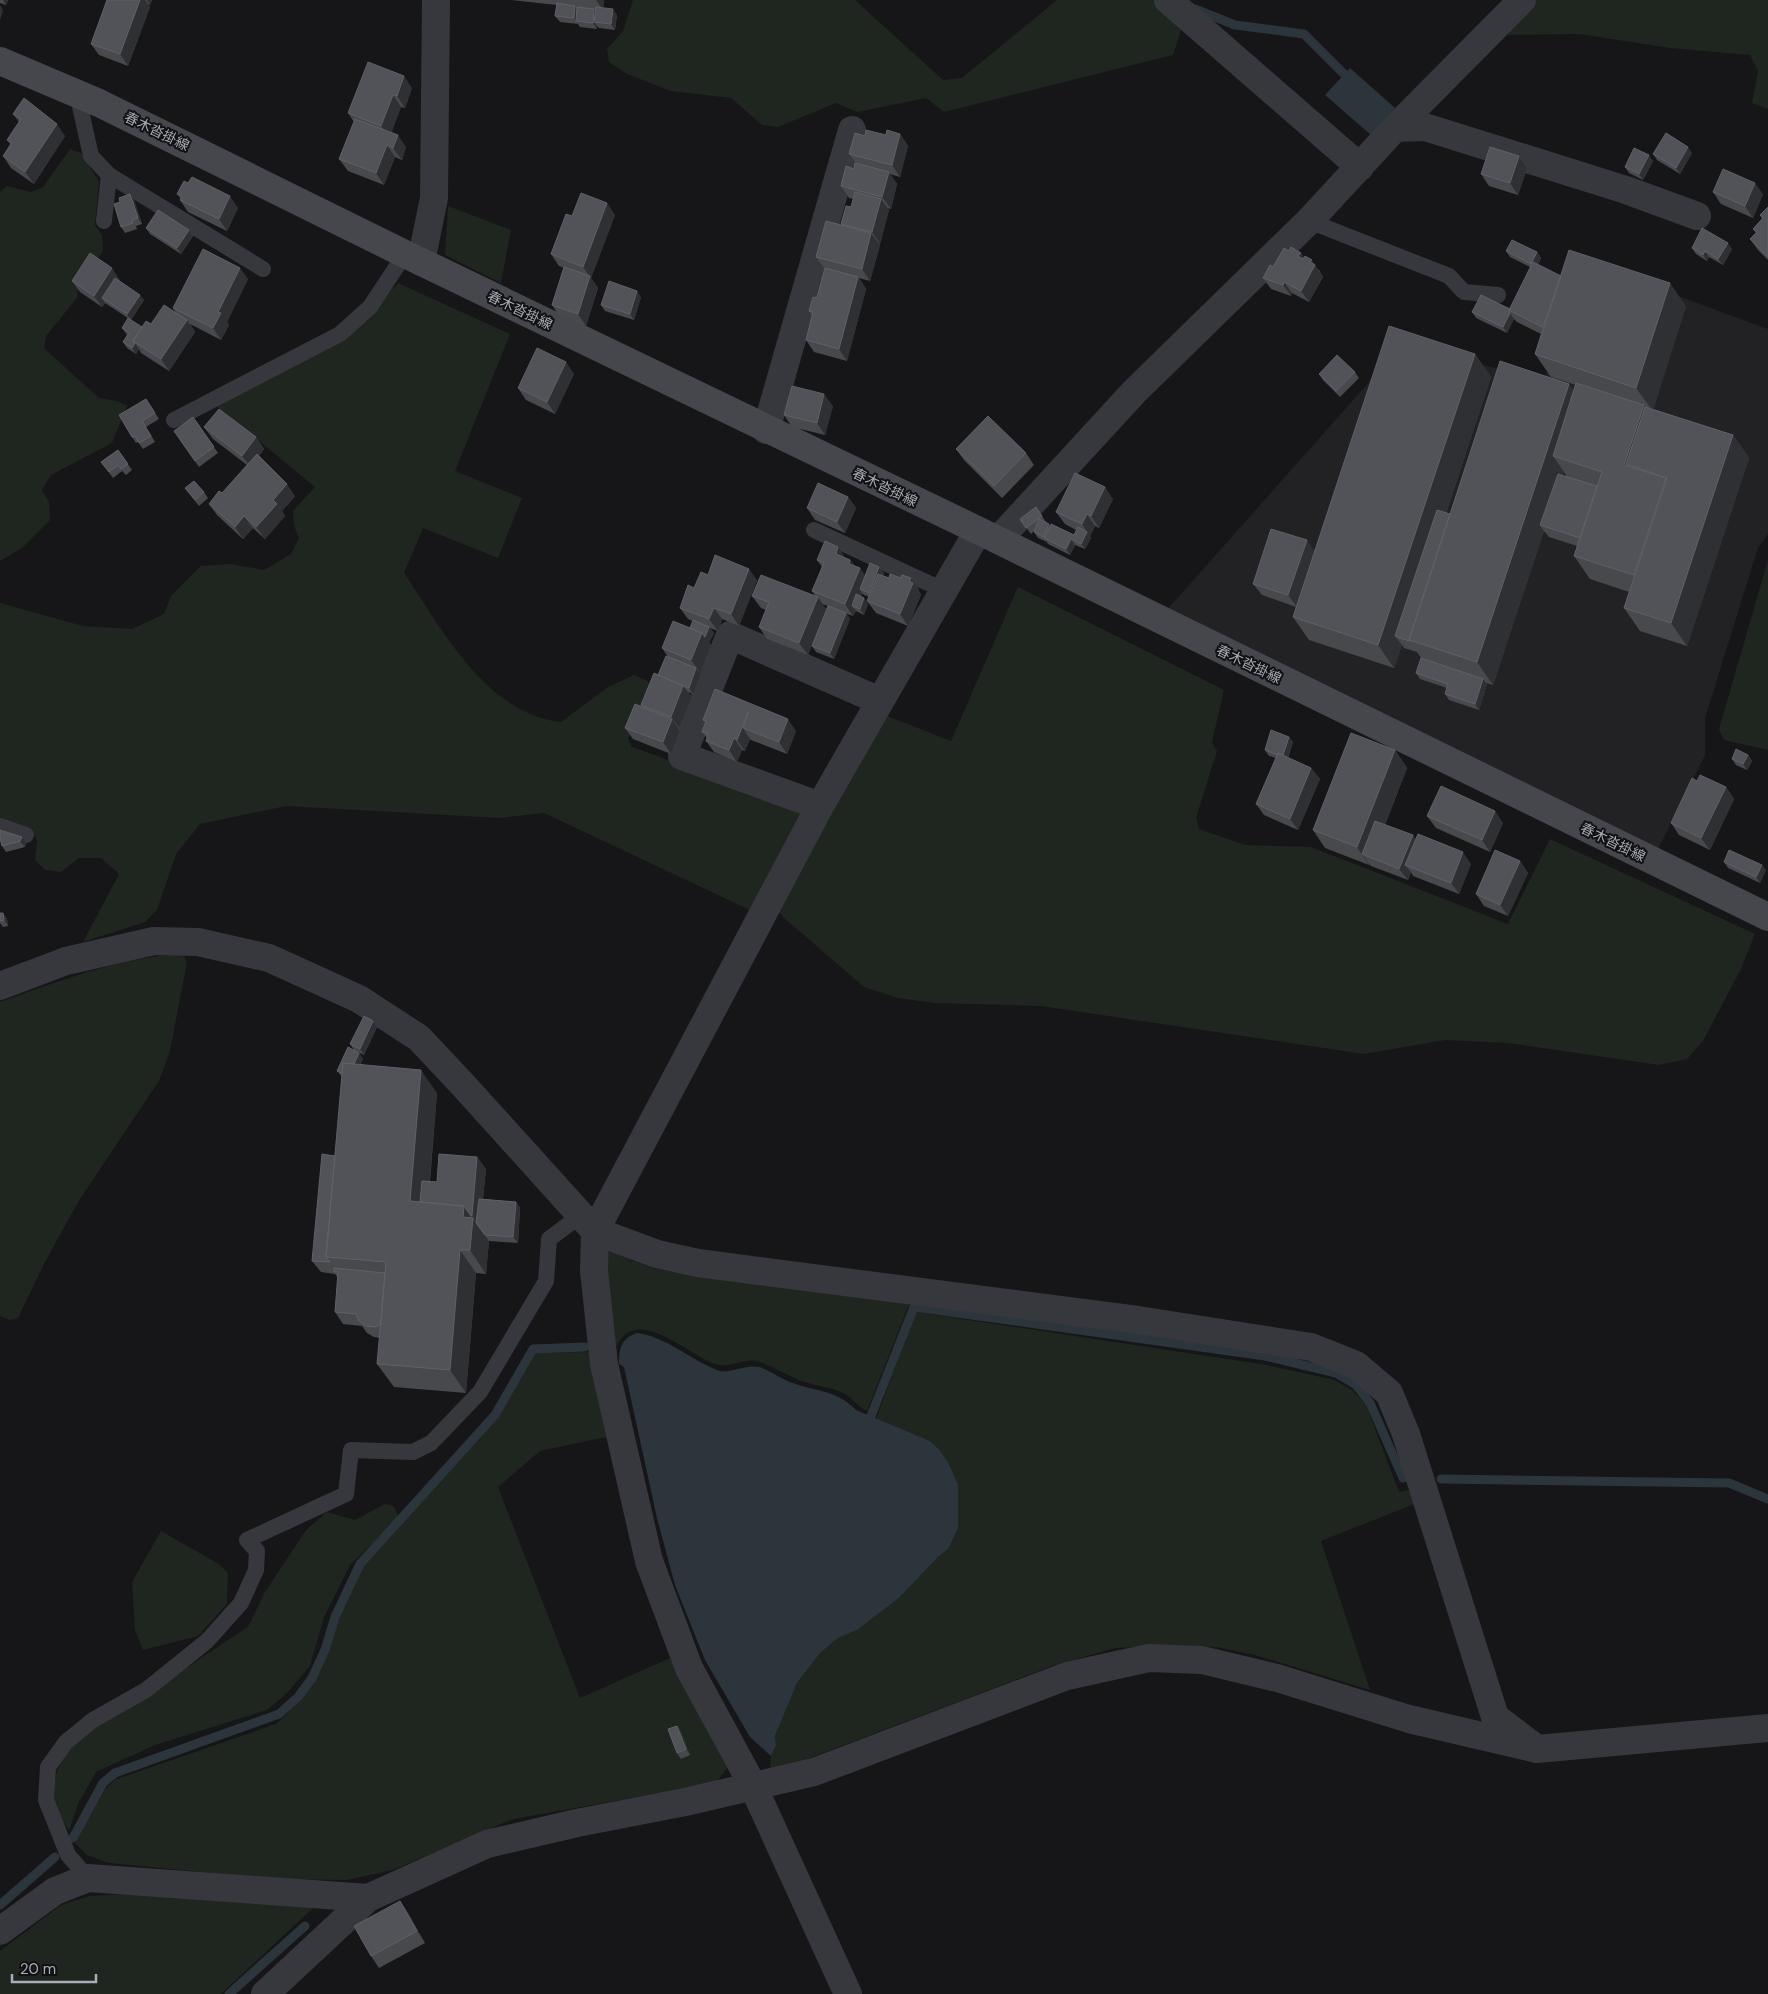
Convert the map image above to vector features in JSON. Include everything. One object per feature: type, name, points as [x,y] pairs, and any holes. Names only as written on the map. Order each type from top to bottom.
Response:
[{"type":"main road","name":"春木沓掛線","points":[[0,61],[77,93],[766,430],[988,536],[1737,904],[1768,917]]},
{"type":"street","points":[[413,258],[434,198],[436,0]]},
{"type":"street","points":[[1168,0],[1360,167]]},
{"type":"street","points":[[848,1994],[754,1786],[689,1668],[649,1561],[604,1364],[588,1223],[820,806],[944,590],[988,536],[1309,221],[1395,128],[1522,0]]},
{"type":"street","points":[[1395,128],[1425,127],[1626,190],[1697,216]]},
{"type":"street","points":[[766,430],[852,130]]},
{"type":"street","points":[[820,806],[682,756],[730,635],[880,701]]},
{"type":"street","points":[[0,986],[66,961],[154,941],[198,942],[269,958],[359,999],[418,1038],[588,1223],[657,1254],[698,1263],[1138,1320],[1311,1347],[1356,1364],[1389,1393],[1406,1434],[1495,1717],[1537,1749]]},
{"type":"street","points":[[265,1994],[368,1898],[487,1844],[577,1823],[685,1802],[814,1772],[1067,1676],[1149,1658],[1202,1660],[1277,1678],[1409,1719],[1537,1749],[1768,1728]]},
{"type":"street","points":[[0,1931],[55,1891],[88,1878],[368,1898]]},
{"type":"lane","points":[[77,93],[91,156],[109,175],[263,269]]},
{"type":"lane","points":[[104,221],[109,175]]},
{"type":"lane","points":[[1309,221],[1449,276],[1464,292],[1498,295]]},
{"type":"lane","points":[[174,420],[340,334],[370,307],[413,258]]},
{"type":"lane","points":[[814,530],[944,590]]},
{"type":"lane","points":[[0,826],[26,835]]},
{"type":"lane","points":[[88,1878],[68,1855],[46,1800],[48,1767],[66,1742],[93,1720],[146,1690],[207,1641],[241,1603],[256,1570],[257,1551],[247,1540],[346,1494],[351,1450],[414,1452],[431,1443],[480,1392],[546,1281],[549,1239],[588,1223]]},
{"type":"shaded area","points":[[633,0],[855,0],[943,80],[962,78],[1057,0],[1159,0],[1183,24],[1173,55],[944,112],[926,98],[857,112],[836,103],[778,127],[762,125],[731,98],[671,91],[627,74],[609,62],[607,49],[623,31]]},
{"type":"shaded area","points":[[1532,0],[1768,0],[1768,109],[1752,103],[1758,71],[1750,55],[1670,48],[1579,34],[1509,35],[1501,31]]},
{"type":"shaded area","points":[[1350,68],[1395,108],[1371,135],[1325,95]]},
{"type":"shaded area","points":[[70,149],[81,153],[99,182],[95,225],[102,235],[103,251],[78,289],[77,298],[46,336],[44,348],[99,398],[117,401],[127,406],[112,443],[51,475],[42,490],[49,502],[50,520],[22,548],[0,561],[0,192],[7,186],[31,192],[43,187]]},
{"type":"shaded area","points":[[448,206],[511,230],[501,283],[445,255]]},
{"type":"shaded area","points":[[1585,262],[1768,329],[1768,534],[1758,548],[1705,718],[1705,755],[1658,849],[1166,611],[1402,345],[1544,380]]},
{"type":"shaded area","points":[[398,283],[510,334],[455,471],[522,498],[498,558],[423,528],[404,573],[451,643],[488,686],[510,703],[534,716],[561,722],[608,687],[634,675],[648,681],[650,689],[628,739],[632,747],[804,809],[752,911],[544,813],[500,818],[286,806],[200,824],[176,854],[157,910],[145,922],[83,942],[119,874],[101,858],[79,858],[61,872],[45,870],[35,860],[37,840],[32,830],[0,819],[0,603],[83,626],[132,629],[164,614],[171,596],[201,566],[230,564],[264,570],[291,554],[299,538],[294,526],[293,511],[315,487],[214,404],[346,339]]},
{"type":"shaded area","points":[[1768,560],[1768,750],[1724,740],[1719,729]]},
{"type":"shaded area","points":[[1018,587],[1224,690],[1212,742],[1217,751],[1196,818],[1199,829],[1245,845],[1311,847],[1508,924],[1550,839],[1755,934],[1741,969],[1703,1041],[1687,1059],[1659,1065],[1508,1043],[1445,1040],[1364,1054],[1041,1006],[935,1003],[898,998],[864,987],[783,917],[776,908],[882,714],[951,741]]},
{"type":"shaded area","points":[[183,954],[187,962],[170,1051],[159,1081],[78,1202],[44,1264],[18,1318],[10,1320],[0,1316],[0,1002],[90,971],[136,960]]},
{"type":"shaded area","points":[[606,1247],[631,1260],[657,1269],[910,1302],[867,1411],[843,1393],[799,1380],[757,1361],[752,1360],[725,1365],[715,1364],[663,1336],[649,1331],[636,1330],[626,1334],[617,1346],[610,1345]]},
{"type":"shaded area","points":[[916,1312],[1267,1365],[1335,1380],[1353,1391],[1366,1405],[1399,1492],[1413,1489],[1417,1503],[1321,1541],[1370,1690],[1255,1655],[1216,1647],[1175,1645],[1115,1648],[1052,1666],[802,1761],[770,1769],[771,1756],[776,1745],[775,1736],[797,1683],[820,1653],[838,1638],[857,1630],[899,1598],[948,1549],[958,1484],[948,1462],[939,1449],[930,1441],[876,1419]]},
{"type":"shaded area","points":[[637,1333],[658,1339],[717,1370],[726,1371],[754,1366],[759,1367],[790,1382],[841,1398],[856,1410],[930,1441],[939,1449],[948,1462],[958,1484],[958,1528],[948,1549],[899,1598],[857,1630],[838,1638],[820,1653],[797,1683],[775,1736],[776,1745],[771,1756],[750,1737],[705,1660],[675,1585],[657,1518],[624,1367],[619,1364],[624,1341]]},
{"type":"shaded area","points":[[594,1352],[611,1436],[540,1451],[498,1487],[580,1698],[670,1658],[727,1768],[716,1783],[513,1819],[393,1870],[347,1880],[274,1879],[109,1863],[87,1855],[75,1843],[104,1791],[114,1780],[276,1724],[302,1699],[328,1654],[338,1619],[363,1565],[498,1418],[536,1353]]},
{"type":"shaded area","points":[[385,1504],[394,1506],[399,1518],[350,1565],[324,1617],[310,1666],[287,1693],[267,1710],[155,1745],[96,1772],[79,1802],[69,1830],[56,1807],[54,1785],[60,1764],[74,1742],[248,1627],[265,1592],[306,1530],[327,1512],[355,1520]]},
{"type":"shaded area","points":[[161,1531],[219,1564],[228,1573],[227,1604],[198,1636],[143,1650],[135,1630],[132,1582]]},
{"type":"shaded area","points":[[129,1894],[313,1908],[221,1994],[0,1994],[0,1951],[61,1905],[89,1896]]},
{"type":"building","points":[[107,0],[140,0],[120,54],[91,44]]},
{"type":"building","points":[[557,3],[575,6],[574,18],[555,16]]},
{"type":"building","points":[[577,7],[594,9],[593,23],[576,21]]},
{"type":"building","points":[[596,7],[613,9],[611,24],[594,22]]},
{"type":"building","points":[[368,62],[404,76],[397,96],[393,95],[381,126],[348,113]]},
{"type":"building","points":[[24,98],[57,124],[25,172],[3,156],[12,143],[7,140],[21,119],[13,114]]},
{"type":"building","points":[[355,119],[398,135],[393,148],[387,145],[376,173],[339,159]]},
{"type":"building","points":[[866,130],[886,135],[887,130],[900,134],[892,165],[849,154],[855,133],[865,136]]},
{"type":"building","points":[[1666,133],[1688,147],[1676,168],[1653,154]]},
{"type":"building","points":[[1490,147],[1519,156],[1510,183],[1481,174]]},
{"type":"building","points":[[1634,148],[1649,155],[1639,174],[1625,167]]},
{"type":"building","points":[[855,163],[889,172],[882,197],[841,186],[846,166],[854,169]]},
{"type":"building","points":[[1723,169],[1755,183],[1745,206],[1713,192]]},
{"type":"building","points":[[192,177],[230,196],[219,219],[180,200],[182,196],[177,194],[184,181],[188,183]]},
{"type":"building","points":[[855,192],[881,199],[872,232],[841,224],[846,206],[851,207]]},
{"type":"building","points":[[581,193],[607,203],[583,267],[551,254],[566,214],[572,216]]},
{"type":"building","points":[[130,194],[138,218],[132,220],[133,223],[121,227],[114,204],[120,202],[119,198]]},
{"type":"building","points":[[1768,207],[1768,257],[1750,239],[1757,232],[1753,229],[1763,218],[1760,215]]},
{"type":"building","points":[[158,210],[189,230],[177,248],[146,228]]},
{"type":"building","points":[[826,221],[871,233],[862,269],[816,257]]},
{"type":"building","points":[[1702,228],[1728,243],[1718,259],[1705,251],[1703,255],[1692,248]]},
{"type":"building","points":[[1512,240],[1537,252],[1531,264],[1506,251]]},
{"type":"building","points":[[1291,247],[1301,253],[1298,256],[1303,259],[1305,256],[1312,260],[1310,262],[1315,265],[1301,291],[1284,282],[1283,285],[1263,278],[1270,265],[1273,267],[1284,248],[1289,251]]},
{"type":"building","points":[[203,249],[240,268],[218,312],[221,313],[213,328],[173,308]]},
{"type":"building","points":[[1569,250],[1670,283],[1636,388],[1535,354]]},
{"type":"building","points":[[90,253],[112,268],[94,296],[72,281]]},
{"type":"building","points":[[1533,262],[1561,276],[1542,327],[1509,310]]},
{"type":"building","points":[[564,267],[590,276],[578,314],[552,305]]},
{"type":"building","points":[[825,268],[858,277],[839,349],[806,340],[813,312],[809,311],[813,297],[817,298]]},
{"type":"building","points":[[115,278],[140,295],[127,314],[102,298]]},
{"type":"building","points":[[609,281],[637,291],[630,314],[601,305]]},
{"type":"building","points":[[1481,295],[1510,309],[1503,327],[1472,312]]},
{"type":"building","points":[[164,305],[187,320],[161,359],[133,341],[146,321],[151,324]]},
{"type":"building","points":[[128,318],[142,327],[133,341],[135,343],[132,348],[123,342],[129,333],[122,328]]},
{"type":"building","points":[[1389,326],[1475,354],[1378,645],[1293,617]]},
{"type":"building","points":[[537,348],[566,362],[547,402],[518,388]]},
{"type":"building","points":[[1337,355],[1355,372],[1336,391],[1319,374]]},
{"type":"building","points":[[1500,361],[1569,384],[1477,662],[1409,640]]},
{"type":"building","points":[[1576,383],[1644,405],[1624,465],[1666,478],[1634,575],[1574,556],[1602,472],[1553,456]]},
{"type":"building","points":[[792,386],[824,394],[817,423],[784,415]]},
{"type":"building","points":[[146,399],[155,413],[142,421],[151,436],[139,443],[135,436],[132,437],[119,415]]},
{"type":"building","points":[[1645,407],[1733,435],[1671,623],[1624,608],[1667,478],[1626,464]]},
{"type":"building","points":[[219,409],[256,437],[242,456],[204,427]]},
{"type":"building","points":[[988,416],[1026,453],[994,486],[956,449]]},
{"type":"building","points":[[193,417],[214,447],[195,461],[174,431]]},
{"type":"building","points":[[118,450],[128,464],[121,469],[118,465],[109,472],[101,462]]},
{"type":"building","points":[[257,454],[287,484],[273,500],[277,504],[256,527],[244,516],[235,527],[209,504],[219,491],[222,493]]},
{"type":"building","points":[[1075,473],[1105,487],[1091,516],[1087,514],[1082,524],[1056,512]]},
{"type":"building","points":[[1558,474],[1597,486],[1580,538],[1540,525]]},
{"type":"building","points":[[194,481],[204,492],[195,500],[185,488]]},
{"type":"building","points":[[818,483],[848,497],[837,522],[807,508]]},
{"type":"building","points":[[1036,507],[1042,516],[1026,528],[1020,519]]},
{"type":"building","points":[[1437,510],[1450,514],[1409,641],[1395,636]]},
{"type":"building","points":[[1039,519],[1049,524],[1043,537],[1034,532]]},
{"type":"building","points":[[1051,524],[1074,535],[1078,527],[1087,532],[1081,544],[1071,539],[1066,549],[1044,538]]},
{"type":"building","points":[[1271,529],[1307,540],[1288,595],[1253,584]]},
{"type":"building","points":[[825,541],[838,547],[836,554],[850,560],[849,564],[860,568],[845,604],[812,591],[824,563],[817,560]]},
{"type":"building","points":[[715,555],[749,569],[731,614],[714,608],[709,619],[680,608],[688,585],[694,588],[701,572],[708,575]]},
{"type":"building","points":[[870,563],[879,567],[869,593],[860,589]]},
{"type":"building","points":[[878,574],[889,578],[890,574],[901,578],[902,575],[911,578],[909,581],[913,583],[900,614],[867,601]]},
{"type":"building","points":[[761,575],[818,597],[799,643],[759,627],[769,602],[752,596]]},
{"type":"building","points":[[856,594],[864,598],[860,609],[852,606]]},
{"type":"building","points":[[828,606],[846,613],[830,653],[812,646]]},
{"type":"building","points":[[693,620],[709,627],[705,637],[702,633],[690,628]]},
{"type":"building","points":[[673,621],[702,633],[691,660],[662,648]]},
{"type":"building","points":[[666,656],[696,668],[689,688],[658,675]]},
{"type":"building","points":[[1421,658],[1483,679],[1475,704],[1445,694],[1448,684],[1416,673]]},
{"type":"building","points":[[654,673],[683,686],[671,717],[641,705]]},
{"type":"building","points":[[715,689],[788,719],[779,742],[743,728],[748,712],[737,740],[734,738],[729,750],[706,741],[708,734],[702,732],[706,721],[703,720]]},
{"type":"building","points":[[635,704],[672,719],[663,742],[625,728]]},
{"type":"building","points":[[1271,730],[1289,737],[1283,755],[1278,753],[1277,755],[1265,750]]},
{"type":"building","points":[[1351,733],[1395,750],[1357,847],[1313,830]]},
{"type":"building","points":[[1736,749],[1748,755],[1743,764],[1732,759]]},
{"type":"building","points":[[1278,753],[1311,768],[1290,819],[1256,804]]},
{"type":"building","points":[[1700,775],[1726,787],[1701,838],[1671,823],[1692,778],[1697,781]]},
{"type":"building","points":[[1441,786],[1495,811],[1482,840],[1427,816]]},
{"type":"building","points":[[1375,821],[1413,835],[1399,869],[1362,854]]},
{"type":"building","points":[[0,830],[22,837],[20,841],[2,846]]},
{"type":"building","points":[[1418,834],[1463,852],[1451,883],[1405,865]]},
{"type":"building","points":[[1495,850],[1520,861],[1500,905],[1476,894]]},
{"type":"building","points":[[1729,850],[1762,865],[1756,877],[1724,862]]},
{"type":"building","points":[[0,913],[3,913],[4,920],[0,921]]},
{"type":"building","points":[[364,1016],[373,1021],[360,1049],[350,1044]]},
{"type":"building","points":[[348,1047],[359,1053],[354,1064],[343,1063],[342,1073],[337,1071]]},
{"type":"building","points":[[343,1063],[421,1070],[410,1201],[464,1206],[463,1217],[473,1218],[470,1250],[460,1250],[450,1370],[377,1364],[386,1262],[326,1257]]},
{"type":"building","points":[[322,1154],[335,1156],[326,1257],[330,1262],[312,1261]]},
{"type":"building","points":[[439,1154],[477,1157],[472,1216],[464,1206],[420,1202],[422,1181],[437,1182]]},
{"type":"building","points":[[479,1199],[516,1202],[513,1237],[485,1235],[476,1223]]},
{"type":"building","points":[[334,1268],[385,1273],[381,1324],[375,1327],[366,1326],[359,1321],[356,1314],[335,1312],[338,1272],[334,1272]]},
{"type":"building","points":[[677,1726],[686,1749],[677,1753],[668,1729]]},
{"type":"building","points":[[400,1901],[417,1931],[371,1956],[354,1926]]},
{"type":"waterway","points":[[1195,9],[1235,25],[1304,34],[1344,74]]},
{"type":"waterway","points":[[871,1416],[914,1307],[1265,1356],[1336,1373],[1356,1385],[1370,1403],[1403,1478]]},
{"type":"waterway","points":[[73,1838],[103,1783],[115,1773],[279,1714],[298,1697],[312,1678],[325,1650],[335,1617],[360,1564],[495,1415],[533,1349],[585,1347]]},
{"type":"waterway","points":[[1441,1479],[1729,1483],[1768,1499]]},
{"type":"waterway","points":[[0,1905],[55,1857]]},
{"type":"waterway","points":[[229,1994],[305,1926]]}]
